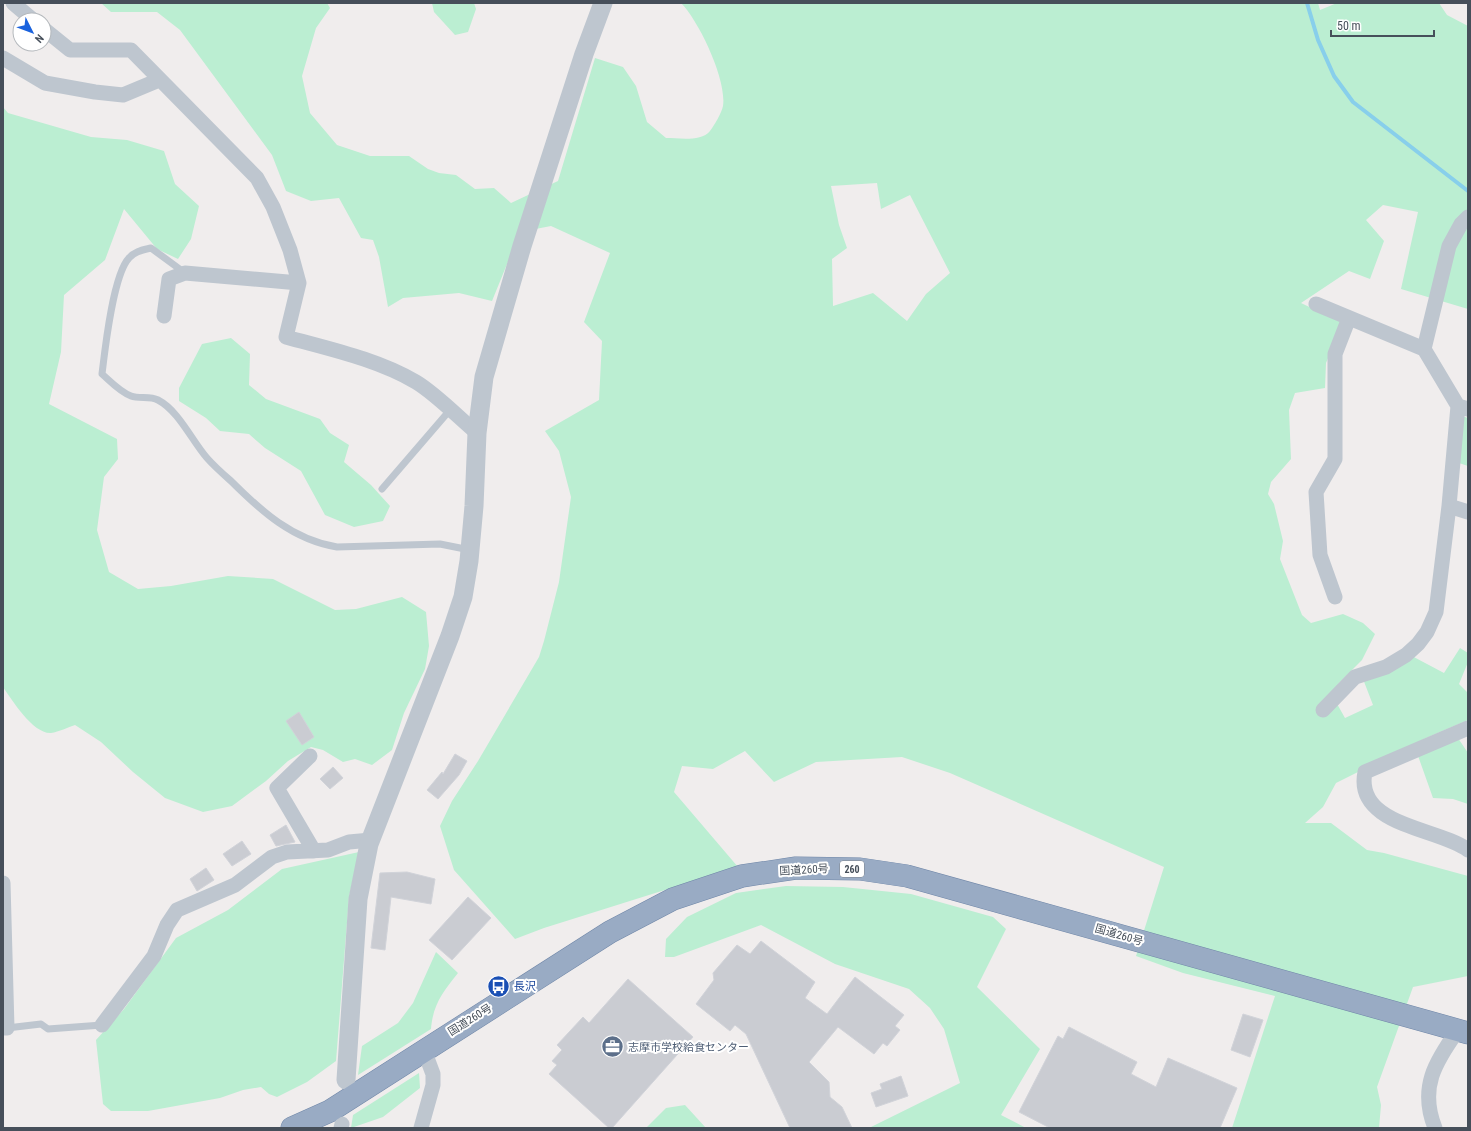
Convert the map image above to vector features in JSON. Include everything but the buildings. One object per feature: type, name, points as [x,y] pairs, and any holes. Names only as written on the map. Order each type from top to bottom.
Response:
[{"type":"highway","name":"国道260号","points":[[292,1128],[330,1111],[610,932],[673,898],[742,876],[796,868],[860,869],[907,876],[1465,1028]]},
{"type":"street","points":[[13,3],[24,12]]},
{"type":"street","points":[[346,1080],[358,899],[371,840],[450,636],[463,598],[470,550],[478,433],[484,377],[494,337],[584,54],[603,3]]},
{"type":"street","points":[[52,35],[70,50],[131,50],[257,178],[273,207],[290,250],[299,283],[286,337],[333,350],[388,368],[417,382],[478,433]]},
{"type":"street","points":[[3,58],[45,83],[95,92],[123,95],[159,80]]},
{"type":"street","points":[[1424,349],[1449,246],[1468,217]]},
{"type":"street","points":[[164,316],[169,279],[185,273],[299,283]]},
{"type":"street","points":[[1316,304],[1424,349],[1463,407],[1436,612],[1427,632],[1418,644],[1406,655],[1386,667],[1355,677],[1323,710]]},
{"type":"street","points":[[1336,597],[1320,555],[1316,492],[1335,459],[1335,354],[1349,318]]},
{"type":"street","points":[[1449,506],[1468,512]]},
{"type":"street","points":[[1468,728],[1365,772],[1363,781],[1368,795],[1384,815],[1399,823],[1458,842],[1468,850]]},
{"type":"street","points":[[310,756],[277,788],[314,851]]},
{"type":"street","points":[[102,1026],[154,956],[167,925],[177,910],[235,885],[272,857],[287,852],[328,850],[349,842],[371,840]]},
{"type":"street","points":[[3,883],[5,1028]]},
{"type":"street","points":[[1435,1128],[1429,1109],[1427,1096],[1429,1084],[1439,1058],[1465,1028]]},
{"type":"street","points":[[421,1128],[433,1084],[433,1074],[424,1050]]},
{"type":"lane","points":[[185,273],[151,248],[140,250],[129,258],[119,278],[105,343],[102,374],[118,389],[131,396],[158,400],[177,417],[206,458],[236,487],[267,514],[303,538],[322,545],[337,547],[440,544],[470,550]]},
{"type":"lane","points":[[382,489],[450,410]]},
{"type":"lane","points":[[5,1028],[41,1024],[48,1029],[102,1026]]},
{"type":"green space","points":[[101,3],[327,3],[330,8],[316,28],[302,76],[310,113],[337,145],[370,156],[409,156],[428,169],[439,173],[456,175],[475,189],[494,188],[511,203],[558,181],[595,58],[623,67],[636,86],[647,122],[666,138],[696,138],[701,137],[710,131],[718,119],[723,106],[721,81],[710,52],[696,23],[681,3],[1318,3],[1320,10],[1337,3],[1439,3],[1447,15],[1468,26],[1468,309],[1401,289],[1418,212],[1383,205],[1366,220],[1384,241],[1370,279],[1349,271],[1301,303],[1343,323],[1326,363],[1325,388],[1295,393],[1289,410],[1291,459],[1271,482],[1268,494],[1274,504],[1283,541],[1280,559],[1302,615],[1311,623],[1343,614],[1363,623],[1375,634],[1362,660],[1339,683],[1332,695],[1345,718],[1373,705],[1363,679],[1410,655],[1444,673],[1460,648],[1468,653],[1468,662],[1459,684],[1468,693],[1468,720],[1426,738],[1336,783],[1323,807],[1305,823],[1331,823],[1367,850],[1384,853],[1468,876],[1468,976],[1413,987],[1377,1087],[1381,1105],[1379,1128],[1232,1128],[1275,996],[1183,973],[1136,956],[1164,867],[950,773],[902,757],[816,762],[774,782],[745,751],[713,769],[682,766],[674,792],[738,867],[544,928],[515,939],[454,870],[440,826],[452,801],[478,761],[539,657],[544,641],[559,582],[571,497],[559,451],[545,431],[599,400],[602,341],[584,322],[610,253],[551,226],[520,232],[492,301],[459,293],[403,298],[388,307],[379,257],[373,240],[361,238],[339,198],[311,201],[286,191],[272,155],[180,30],[157,12],[111,12]],"holes":[[[877,183],[881,209],[910,195],[950,273],[926,294],[907,321],[873,293],[833,306],[832,259],[847,248],[839,225],[831,186]]]},
{"type":"green space","points":[[432,3],[474,3],[476,9],[468,32],[455,35],[434,12]]},
{"type":"green space","points":[[3,107],[8,113],[91,137],[127,140],[164,151],[175,184],[199,206],[191,239],[178,259],[157,249],[124,209],[105,260],[64,295],[61,352],[49,404],[117,439],[118,459],[104,477],[97,530],[109,572],[138,589],[171,586],[228,576],[273,579],[335,610],[356,609],[402,597],[426,612],[429,646],[425,669],[404,713],[392,750],[372,765],[355,759],[343,762],[323,750],[311,747],[288,761],[266,781],[232,806],[203,812],[165,798],[133,772],[101,742],[75,725],[51,733],[44,732],[37,728],[17,708],[3,687]]},
{"type":"green space","points":[[231,338],[250,354],[249,385],[266,399],[320,419],[330,433],[349,445],[344,462],[371,485],[390,506],[383,521],[354,527],[325,515],[301,471],[265,448],[249,434],[220,431],[206,418],[179,401],[179,388],[202,344]]},
{"type":"green space","points":[[1459,415],[1468,418],[1468,466],[1456,462]]},
{"type":"green space","points":[[1458,738],[1468,753],[1468,804],[1453,799],[1433,798],[1417,753]]},
{"type":"green space","points":[[359,852],[349,897],[336,1061],[307,1082],[277,1097],[269,1094],[261,1087],[243,1090],[220,1098],[148,1111],[111,1111],[103,1104],[96,1040],[124,1009],[176,938],[228,910],[282,869]]},
{"type":"green space","points":[[786,886],[843,887],[911,894],[993,917],[1006,929],[977,987],[1040,1049],[1001,1115],[1026,1128],[869,1128],[960,1083],[944,1029],[930,1008],[909,989],[835,964],[761,925],[674,957],[665,957],[666,939],[687,917],[736,893]]},
{"type":"green space","points":[[436,952],[458,973],[436,1005],[431,1029],[358,1075],[362,1046],[398,1023],[413,1003]]},
{"type":"green space","points":[[419,1073],[420,1088],[383,1117],[351,1128],[353,1115]]},
{"type":"green space","points":[[685,1105],[706,1128],[646,1128],[666,1108]]},
{"type":"waterway","points":[[1307,3],[1318,40],[1334,76],[1353,102],[1468,191]]},
{"type":"place","name":"長沢","points":[[498,986]]},
{"type":"place","name":"志摩市学校給食センター","points":[[613,1047]]}]
